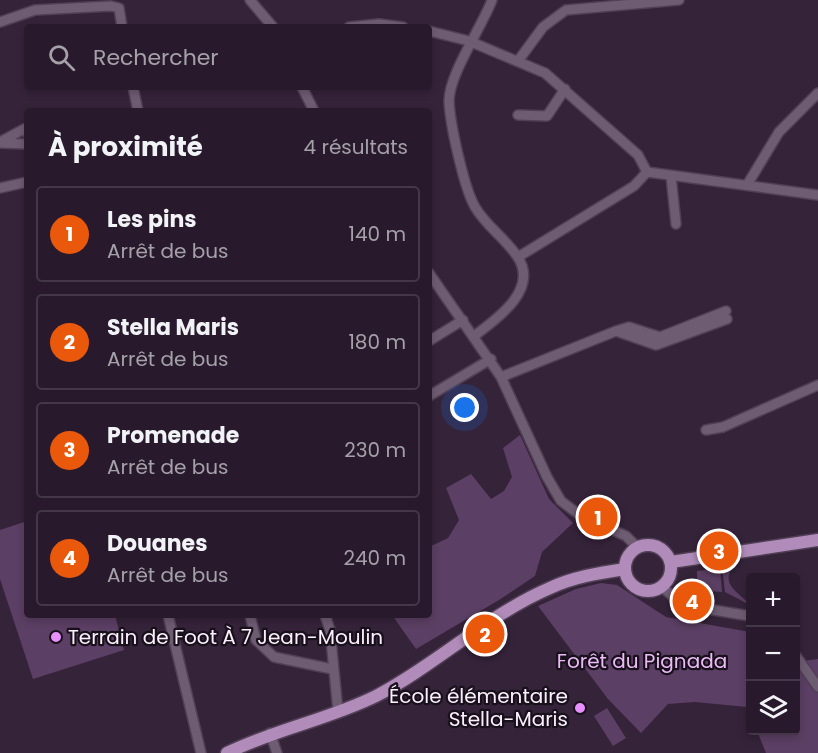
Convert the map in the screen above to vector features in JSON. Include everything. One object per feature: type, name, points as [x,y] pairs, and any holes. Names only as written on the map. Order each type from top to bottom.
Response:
[{"type":"main road","points":[[671,562],[818,540]]},
{"type":"main road","points":[[651,544],[664,550],[671,562],[670,576],[662,587],[648,591],[635,587],[629,582],[624,569],[628,556],[637,547],[651,544]]},
{"type":"main road","points":[[227,753],[270,733],[338,711],[382,693],[540,592],[586,576],[624,569]]},
{"type":"street","points":[[250,0],[270,24]]},
{"type":"street","points":[[474,336],[506,310],[520,291],[523,278],[518,257],[473,204],[450,108],[450,91],[492,0]]},
{"type":"street","points":[[518,61],[543,27],[566,10],[679,0]]},
{"type":"street","points":[[0,22],[35,10],[119,8],[122,24]]},
{"type":"street","points":[[432,31],[472,43],[545,73],[638,155],[647,172]]},
{"type":"street","points":[[518,115],[548,116],[565,89]]},
{"type":"street","points":[[134,90],[137,108]]},
{"type":"street","points":[[304,90],[312,108]]},
{"type":"street","points":[[747,185],[779,132],[818,93]]},
{"type":"street","points":[[0,142],[24,129]]},
{"type":"street","points":[[0,142],[24,144]]},
{"type":"street","points":[[518,257],[634,186],[647,172]]},
{"type":"street","points":[[647,172],[818,195]]},
{"type":"street","points":[[670,176],[676,224]]},
{"type":"street","points":[[0,188],[24,183]]},
{"type":"street","points":[[432,277],[491,358],[547,477],[561,501],[581,516],[626,536],[637,547]]},
{"type":"street","points":[[501,377],[616,331],[657,345],[727,315]]},
{"type":"street","points":[[432,339],[463,320]]},
{"type":"street","points":[[432,394],[491,358]]},
{"type":"street","points":[[706,430],[723,427],[818,385]]},
{"type":"street","points":[[662,587],[683,605],[746,615]]},
{"type":"street","points":[[169,618],[201,753]]},
{"type":"street","points":[[251,618],[256,640],[274,657],[332,669]]},
{"type":"street","points":[[326,618],[330,630],[332,669],[338,711]]},
{"type":"street","points":[[800,663],[818,687]]},
{"type":"street","points":[[270,733],[278,753]]},
{"type":"green space","points":[[520,435],[549,499],[573,523],[542,552],[535,576],[416,649],[394,618],[432,618],[432,546],[448,538],[459,520],[446,488],[471,474],[491,499],[504,491],[512,477],[503,448]]},
{"type":"green space","points":[[24,522],[24,618],[116,618],[124,650],[33,679],[0,579],[0,530]]},
{"type":"green space","points":[[736,564],[729,577],[730,583],[746,603],[725,592],[722,567]]},
{"type":"green space","points":[[720,568],[722,592],[697,590],[697,571]]},
{"type":"green space","name":"Forêt du Pignada","points":[[601,583],[617,585],[666,617],[746,631],[746,707],[695,702],[668,704],[641,733],[608,699],[538,606],[576,589]]},
{"type":"green space","points":[[818,659],[818,753],[766,753],[759,735],[800,735],[800,661]]},
{"type":"green space","points":[[607,708],[626,738],[613,746],[594,716]]},
{"type":"place","name":"Les pins","points":[[598,517]]},
{"type":"place","name":"Promenade","points":[[719,551]]},
{"type":"place","name":"Douanes","points":[[692,601]]},
{"type":"place","name":"Stella Maris","points":[[485,634]]},
{"type":"place","name":"Terrain de Foot À 7 Jean-Moulin","points":[[56,637]]},
{"type":"place","name":"École élémentaire Stella-Maris","points":[[580,708]]}]
